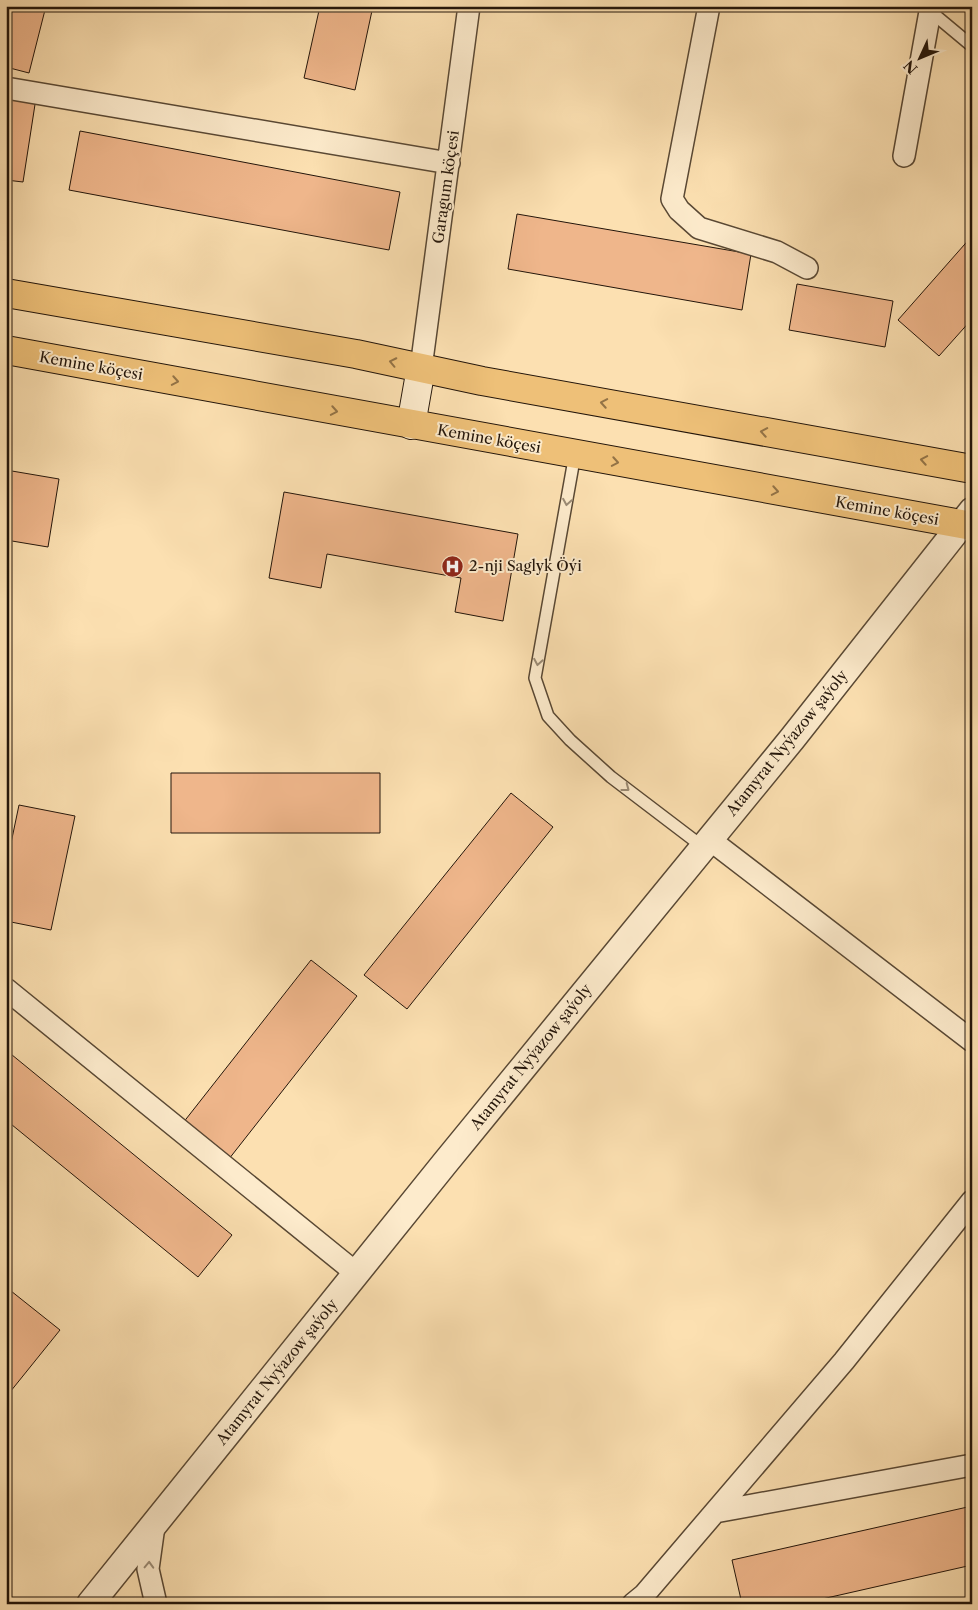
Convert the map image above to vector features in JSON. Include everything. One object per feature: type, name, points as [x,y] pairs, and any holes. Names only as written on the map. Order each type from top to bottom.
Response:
[{"type":"main road","points":[[6,294],[356,354],[482,381],[972,468]]},
{"type":"main road","name":"Kemine köçesi","points":[[6,350],[575,454],[968,520]]},
{"type":"main road","points":[[411,425],[421,368]]},
{"type":"street","name":"Garagum köçesi","points":[[421,368],[468,6]]},
{"type":"street","points":[[709,6],[672,199],[679,210],[699,228],[777,252],[807,268]]},
{"type":"street","points":[[904,156],[930,9]]},
{"type":"street","points":[[6,88],[449,163]]},
{"type":"street","name":"Atamyrat Nyýazow şaýoly","points":[[90,1604],[356,1273],[968,520]]},
{"type":"street","points":[[706,843],[972,1042]]},
{"type":"street","points":[[6,989],[356,1273]]},
{"type":"street","points":[[633,1604],[644,1595],[844,1361],[972,1201]]},
{"type":"street","points":[[715,1512],[972,1465]]},
{"type":"street","points":[[154,1526],[148,1569],[156,1604]]},
{"type":"lane","points":[[930,9],[972,46]]},
{"type":"lane","points":[[575,454],[535,678],[548,716],[570,740],[611,777],[706,843]]},
{"type":"building","points":[[6,6],[46,6],[29,73],[6,67]]},
{"type":"building","points":[[320,6],[373,6],[355,90],[304,78]]},
{"type":"building","points":[[6,94],[36,98],[23,182],[6,180]]},
{"type":"building","points":[[80,131],[400,192],[389,250],[69,190]]},
{"type":"building","points":[[517,214],[751,254],[742,310],[508,269]]},
{"type":"building","points":[[972,236],[972,319],[939,356],[898,320]]},
{"type":"building","points":[[797,284],[893,301],[885,347],[789,330]]},
{"type":"building","points":[[6,470],[59,479],[48,547],[6,540]]},
{"type":"building","name":"2-nji Saglyk Öýi","points":[[284,492],[518,534],[503,621],[455,612],[461,578],[327,554],[321,588],[269,578]]},
{"type":"building","points":[[171,773],[380,773],[380,833],[171,833]]},
{"type":"building","points":[[511,793],[553,827],[407,1009],[364,975]]},
{"type":"building","points":[[19,805],[75,816],[51,930],[6,921],[6,867]]},
{"type":"building","points":[[311,960],[357,996],[225,1164],[179,1128]]},
{"type":"building","points":[[6,1050],[232,1235],[198,1277],[6,1120]]},
{"type":"building","points":[[6,1287],[60,1330],[6,1397]]},
{"type":"building","points":[[972,1506],[972,1565],[800,1604],[742,1604],[732,1560]]},
{"type":"place","name":"2-nji Saglyk Öýi","points":[[453,566]]}]
